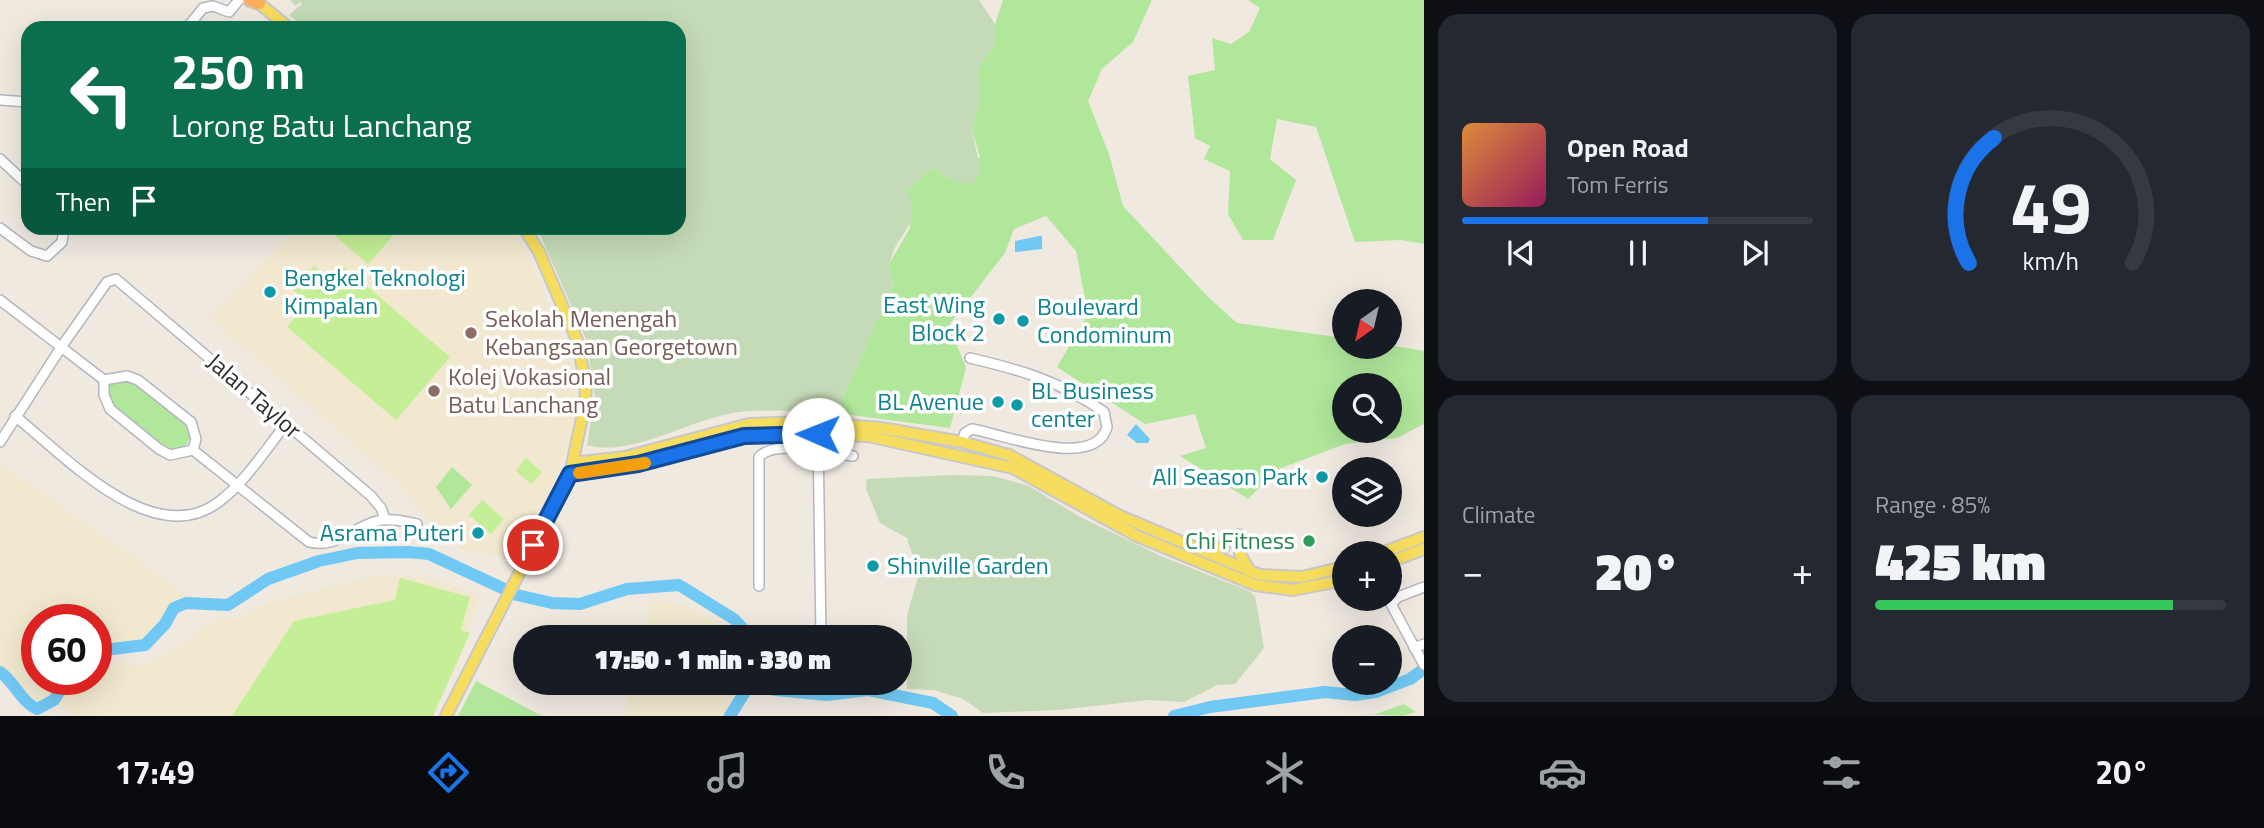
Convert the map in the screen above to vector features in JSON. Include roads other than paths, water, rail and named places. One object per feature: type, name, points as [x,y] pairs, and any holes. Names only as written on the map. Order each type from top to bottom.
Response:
[{"type":"main road","points":[[254,1],[280,21]]},
{"type":"main road","points":[[446,716],[516,574],[572,469],[585,404],[583,362],[563,304],[528,235]]},
{"type":"main road","points":[[572,469],[726,428],[771,422],[881,428],[962,442],[1025,462],[1095,503],[1220,561],[1250,572],[1271,577],[1301,577],[1332,570]]},
{"type":"main road","points":[[580,433],[586,453],[612,459]]},
{"type":"main road","points":[[572,469],[638,464],[751,435],[818,434],[868,436],[999,464]]},
{"type":"main road","points":[[915,445],[955,448],[962,442]]},
{"type":"main road","points":[[962,442],[969,451],[1028,475],[1116,526],[1255,585],[1293,590],[1332,582]]},
{"type":"main road","points":[[1239,535],[1240,554],[1250,572]]},
{"type":"main road","points":[[1402,545],[1424,537]]},
{"type":"main road","points":[[1202,552],[1224,547]]},
{"type":"main road","points":[[1402,557],[1424,549]]},
{"type":"main road","points":[[1175,553],[1220,561],[1255,585]]},
{"type":"street","points":[[192,21],[202,8],[213,6],[229,12],[239,0]]},
{"type":"street","points":[[0,100],[21,102]]},
{"type":"street","points":[[0,159],[21,178]]},
{"type":"street","points":[[0,228],[31,251],[47,256],[62,242],[63,235]]},
{"type":"street","name":"Jalan Taylor","points":[[61,346],[107,282],[116,279],[371,496],[381,508],[385,519]]},
{"type":"street","points":[[0,300],[104,380]]},
{"type":"street","points":[[0,442],[61,346]]},
{"type":"street","points":[[962,442],[965,433],[972,429],[1043,446],[1087,447],[1100,441],[1107,427],[1104,412],[1073,392],[1031,372],[970,358]]},
{"type":"street","points":[[104,380],[115,376],[133,377],[187,419],[194,430],[193,450]]},
{"type":"street","points":[[104,380],[104,395],[110,410],[159,449],[170,455],[193,450],[303,538],[316,544],[331,542],[385,519],[417,524]]},
{"type":"street","points":[[15,416],[118,498],[146,512],[163,516],[194,514],[219,502],[286,424]]},
{"type":"street","points":[[818,434],[821,625]]},
{"type":"street","points":[[760,586],[758,464],[763,453],[768,450],[818,450],[853,456]]},
{"type":"street","points":[[1424,587],[1393,601],[1395,614],[1419,646],[1424,665]]},
{"type":"water","points":[[1042,236],[1042,249],[1015,252],[1015,241]]},
{"type":"water","points":[[1136,424],[1150,439],[1148,443],[1137,443],[1127,435]]},
{"type":"waterway","points":[[112,649],[145,645],[165,624],[174,608],[186,603],[228,605],[268,579],[319,561],[357,553],[429,554],[517,595],[552,603],[580,604],[627,589],[679,585],[740,625]]},
{"type":"waterway","points":[[1174,716],[1210,707],[1325,692],[1355,695],[1376,692],[1410,679],[1424,669]]},
{"type":"waterway","points":[[0,672],[21,695]]},
{"type":"waterway","points":[[21,695],[37,709],[54,700],[57,695]]},
{"type":"waterway","points":[[730,716],[743,695]]},
{"type":"waterway","points":[[893,695],[933,703],[952,716]]},
{"type":"place","name":"Bengkel Teknologi Kimpalan","points":[[270,292]]},
{"type":"place","name":"East Wing Block 2","points":[[999,319]]},
{"type":"place","name":"Boulevard Condominum","points":[[1023,321]]},
{"type":"place","name":"Sekolah Menengah Kebangsaan Georgetown","points":[[471,333]]},
{"type":"place","name":"Kolej Vokasional Batu Lanchang","points":[[434,391]]},
{"type":"place","name":"BL Avenue","points":[[998,402]]},
{"type":"place","name":"BL Business center","points":[[1017,405]]},
{"type":"place","name":"All Season Park","points":[[1322,477]]},
{"type":"place","name":"Asrama Puteri","points":[[478,533]]},
{"type":"place","name":"Chi Fitness","points":[[1309,541]]},
{"type":"place","name":"Shinville Garden","points":[[873,566]]}]
